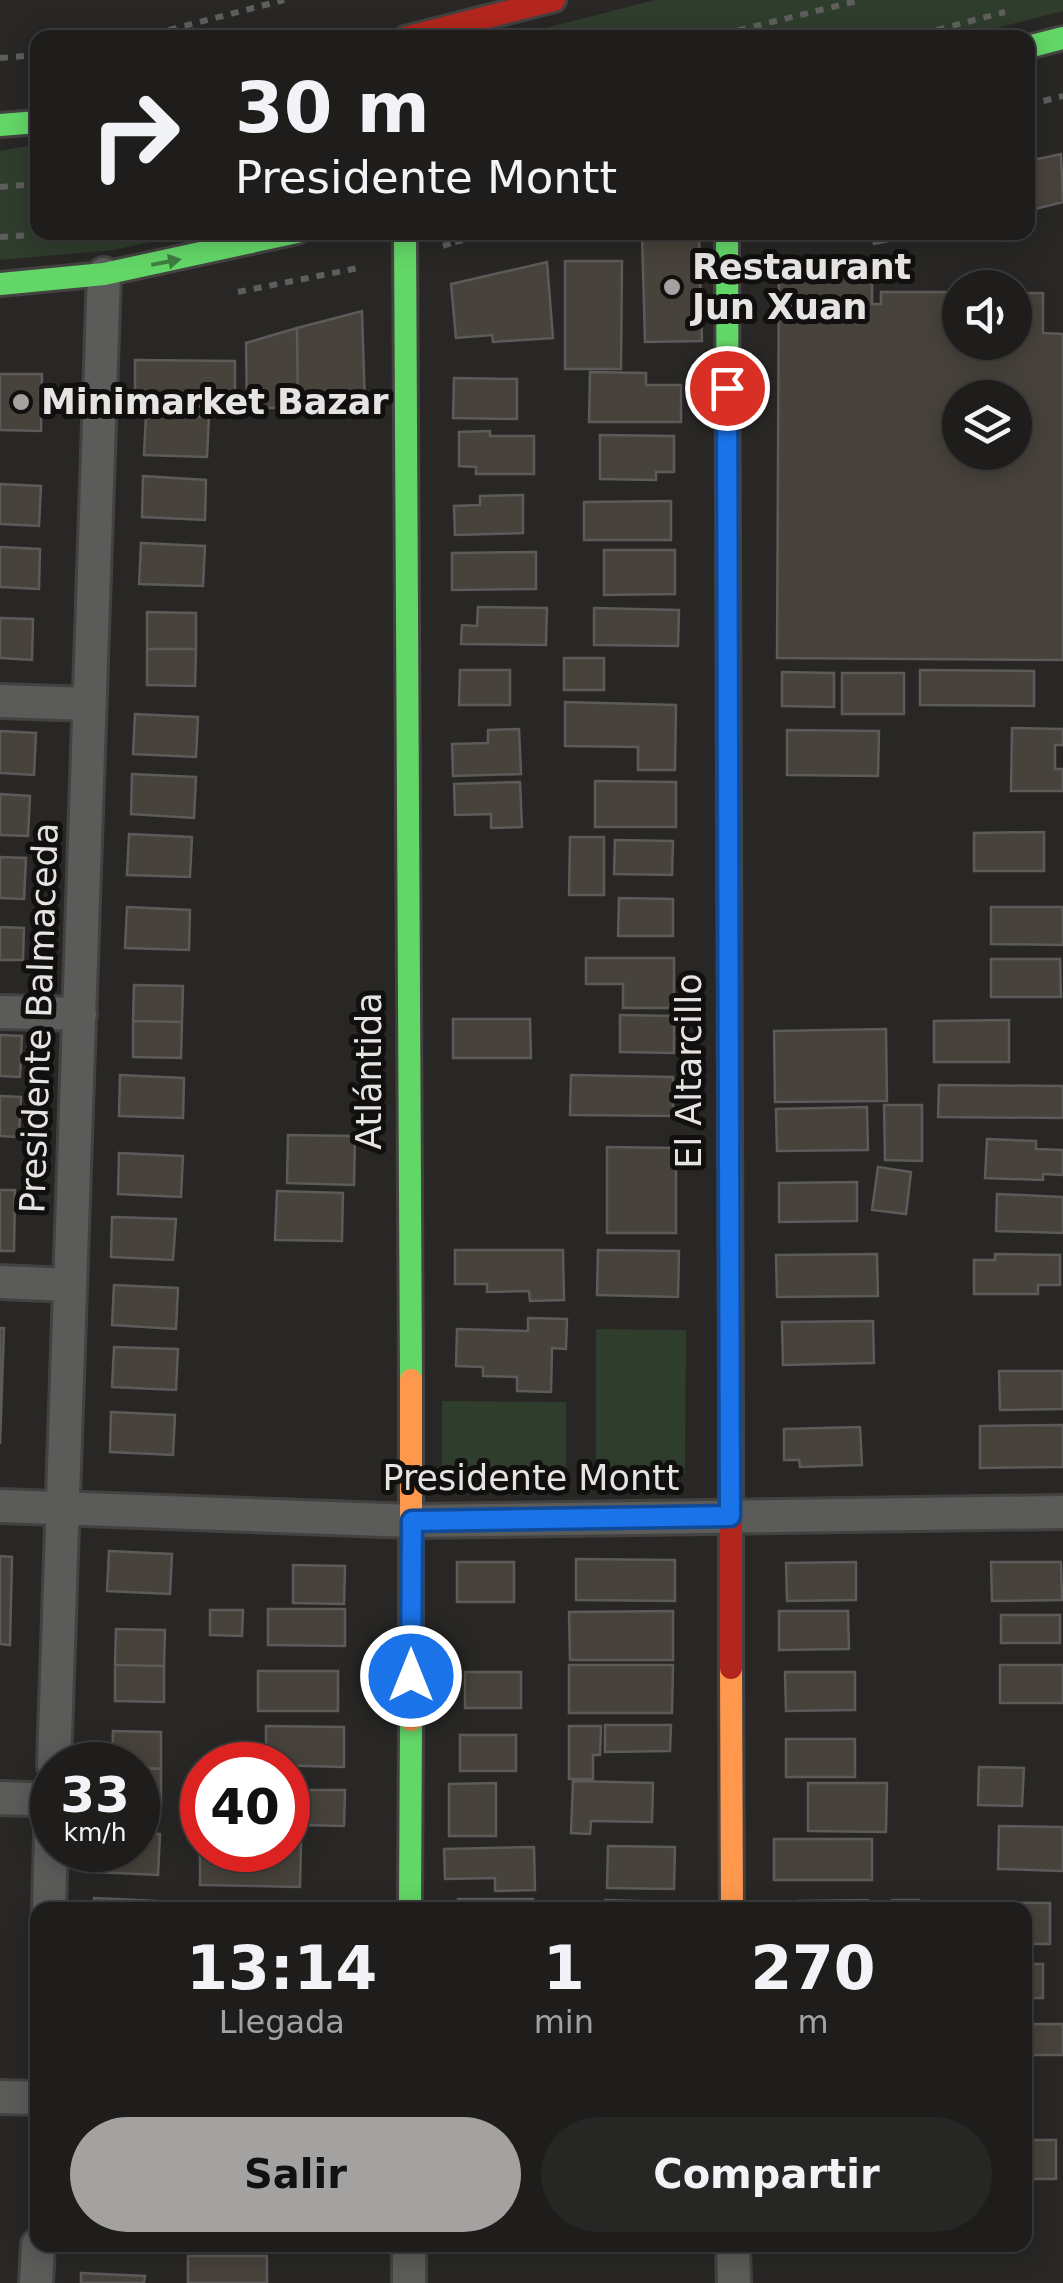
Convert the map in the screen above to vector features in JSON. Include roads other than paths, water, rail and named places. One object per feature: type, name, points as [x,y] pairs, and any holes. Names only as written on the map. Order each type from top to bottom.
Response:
[{"type":"street","points":[[436,30],[554,0]]},
{"type":"street","points":[[1035,45],[1063,38]]},
{"type":"street","points":[[0,125],[30,123]]},
{"type":"street","points":[[0,284],[104,274],[260,240]]},
{"type":"street","name":"Atlántida","points":[[405,240],[412,1521],[410,1902]]},
{"type":"street","name":"El Altarcillo","points":[[727,240],[732,1902]]},
{"type":"street","name":"Presidente Balmaceda","points":[[55,1742],[104,274]]},
{"type":"street","points":[[0,701],[90,704]]},
{"type":"street","points":[[0,1012],[80,1014]]},
{"type":"street","points":[[0,1282],[70,1285]]},
{"type":"street","name":"Presidente Montt","points":[[0,1506],[412,1521],[1063,1512]]},
{"type":"street","points":[[0,1798],[30,1799]]},
{"type":"street","points":[[49,1902],[50,1872]]},
{"type":"street","points":[[0,2096],[30,2098]]},
{"type":"street","points":[[36,2283],[38,2252]]},
{"type":"street","points":[[409,2252],[409,2283]]},
{"type":"street","points":[[733,2252],[734,2283]]},
{"type":"place","name":"Restaurant Jun Xuan","points":[[672,287]]},
{"type":"place","name":"Minimarket Bazar","points":[[21,402]]}]
